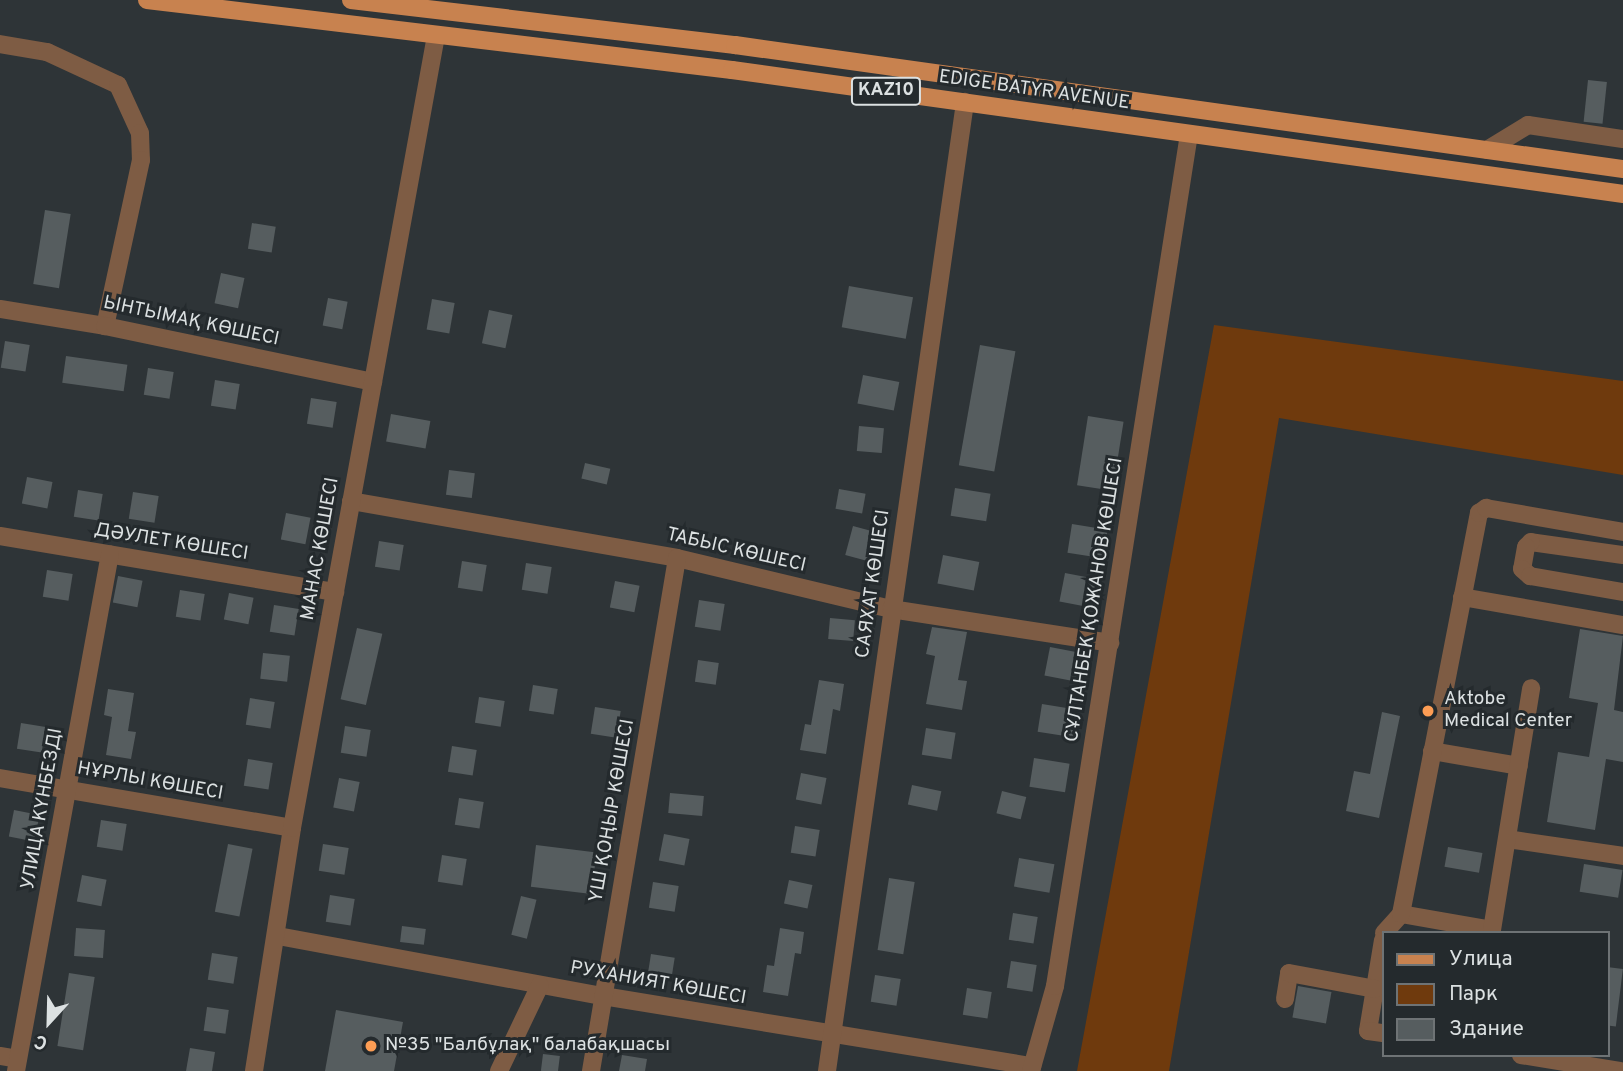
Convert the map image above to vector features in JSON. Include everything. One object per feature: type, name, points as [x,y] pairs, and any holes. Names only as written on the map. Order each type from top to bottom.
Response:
[{"type":"main road","name":"EDIGE BATYR AVENUE","points":[[147,0],[732,70],[1623,194]]},
{"type":"main road","name":"EDIGE BATYR AVENUE","points":[[351,0],[735,45],[1623,169]]},
{"type":"street","name":"МАНАС КӨШЕСІ","points":[[254,1071],[278,936],[292,828],[436,36]]},
{"type":"street","points":[[0,44],[47,52],[118,85],[140,133],[141,160],[105,326]]},
{"type":"street","name":"САЯХАТ КӨШЕСІ","points":[[827,1071],[965,102]]},
{"type":"street","points":[[1487,150],[1528,125],[1623,139]]},
{"type":"street","name":"СҰЛТАНБЕК ҚОЖАНОВ КӨШЕСІ","points":[[1031,1068],[1055,986],[1189,134]]},
{"type":"street","name":"ЫНТЫМАҚ КӨШЕСІ","points":[[0,309],[105,326],[373,382]]},
{"type":"street","name":"ТАБЫС КӨШЕСІ","points":[[351,501],[677,558],[891,610],[1110,643]]},
{"type":"street","points":[[1386,931],[1401,914],[1474,522],[1486,508],[1623,532]]},
{"type":"street","name":"ДӘУЛЕТ КӨШЕСІ","points":[[0,536],[335,592]]},
{"type":"street","points":[[1623,555],[1531,542],[1525,547],[1522,569],[1530,576],[1623,592]]},
{"type":"street","name":"УЛИЦА КҮНБЕЗДІ","points":[[17,1065],[110,554]]},
{"type":"street","name":"ҮШ ҚОҢЫР КӨШЕСІ","points":[[591,1071],[677,558]]},
{"type":"street","points":[[1462,597],[1623,625]]},
{"type":"street","points":[[1401,914],[1492,929],[1531,688]]},
{"type":"street","points":[[1432,751],[1519,766]]},
{"type":"street","name":"НҰРЛЫ КӨШЕСІ","points":[[0,778],[292,828]]},
{"type":"street","points":[[1507,839],[1623,856]]},
{"type":"street","name":"РУХАНИЯТ КӨШЕСІ","points":[[278,936],[540,985],[1031,1068]]},
{"type":"street","points":[[1382,946],[1368,1031],[1382,1033]]},
{"type":"street","points":[[1284,999],[1289,973],[1375,989]]},
{"type":"street","points":[[499,1071],[540,985]]},
{"type":"street","points":[[0,1056],[17,1065]]},
{"type":"street","points":[[1533,1057],[1620,1071]]},
{"type":"green space","points":[[1214,325],[1623,381],[1623,475],[1279,418],[1169,1071],[1077,1071]]},
{"type":"building","points":[[1588,80],[1607,82],[1603,124],[1584,122]]},
{"type":"building","points":[[45,210],[71,214],[59,288],[33,284]]},
{"type":"building","points":[[252,223],[276,227],[272,252],[248,249]]},
{"type":"building","points":[[221,273],[244,278],[238,308],[215,303]]},
{"type":"building","points":[[849,286],[913,297],[906,339],[842,327]]},
{"type":"building","points":[[328,298],[348,302],[342,329],[323,325]]},
{"type":"building","points":[[432,299],[455,303],[449,334],[427,330]]},
{"type":"building","points":[[489,310],[512,315],[505,348],[482,343]]},
{"type":"building","points":[[5,341],[30,345],[25,372],[1,368]]},
{"type":"building","points":[[980,345],[1015,351],[994,471],[959,465]]},
{"type":"building","points":[[66,356],[127,365],[124,391],[62,383]]},
{"type":"building","points":[[148,368],[174,372],[169,399],[144,395]]},
{"type":"building","points":[[863,375],[899,382],[894,411],[857,403]]},
{"type":"building","points":[[215,380],[240,384],[236,410],[211,406]]},
{"type":"building","points":[[311,398],[337,402],[333,428],[307,424]]},
{"type":"building","points":[[391,414],[430,421],[426,449],[386,442]]},
{"type":"building","points":[[1088,416],[1124,422],[1113,491],[1077,485]]},
{"type":"building","points":[[859,426],[884,428],[882,453],[857,451]]},
{"type":"building","points":[[585,463],[610,469],[607,484],[581,479]]},
{"type":"building","points":[[449,470],[475,473],[472,498],[446,495]]},
{"type":"building","points":[[27,477],[53,482],[47,508],[22,504]]},
{"type":"building","points":[[955,488],[991,494],[986,521],[951,516]]},
{"type":"building","points":[[839,489],[866,494],[862,513],[836,509]]},
{"type":"building","points":[[78,490],[103,494],[98,521],[74,517]]},
{"type":"building","points":[[133,492],[159,496],[154,523],[129,519]]},
{"type":"building","points":[[286,513],[311,518],[305,544],[281,540]]},
{"type":"building","points":[[1072,524],[1108,530],[1103,558],[1067,553]]},
{"type":"building","points":[[853,526],[875,532],[867,561],[845,555]]},
{"type":"building","points":[[379,541],[404,545],[400,571],[375,567]]},
{"type":"building","points":[[943,555],[979,562],[974,591],[937,583]]},
{"type":"building","points":[[462,561],[487,565],[482,592],[458,588]]},
{"type":"building","points":[[526,563],[552,567],[547,594],[522,590]]},
{"type":"building","points":[[47,570],[73,574],[68,601],[43,597]]},
{"type":"building","points":[[1065,573],[1100,580],[1095,608],[1059,601]]},
{"type":"building","points":[[118,576],[143,581],[137,607],[113,603]]},
{"type":"building","points":[[615,581],[640,586],[634,612],[610,608]]},
{"type":"building","points":[[180,590],[205,594],[200,621],[176,617]]},
{"type":"building","points":[[229,593],[254,598],[248,624],[224,620]]},
{"type":"building","points":[[699,600],[725,604],[720,631],[695,627]]},
{"type":"building","points":[[274,605],[299,609],[294,636],[270,632]]},
{"type":"building","points":[[830,618],[855,620],[853,641],[828,639]]},
{"type":"building","points":[[932,627],[967,632],[958,680],[967,681],[962,710],[926,704],[935,656],[926,654]]},
{"type":"building","points":[[357,628],[382,634],[366,705],[341,699]]},
{"type":"building","points":[[1580,629],[1623,636],[1614,710],[1623,712],[1623,762],[1606,759],[1595,830],[1547,822],[1558,752],[1589,757],[1598,703],[1569,698]]},
{"type":"building","points":[[1050,647],[1086,654],[1081,683],[1044,675]]},
{"type":"building","points":[[263,653],[290,656],[287,682],[260,679]]},
{"type":"building","points":[[698,660],[719,663],[716,685],[695,682]]},
{"type":"building","points":[[819,680],[844,684],[840,711],[833,709],[826,754],[800,750],[805,724],[811,725]]},
{"type":"building","points":[[533,685],[558,689],[554,715],[529,711]]},
{"type":"building","points":[[108,689],[134,693],[128,731],[136,732],[131,759],[106,755],[112,717],[104,715]]},
{"type":"building","points":[[479,697],[505,701],[501,727],[475,723]]},
{"type":"building","points":[[250,698],[275,702],[270,729],[246,725]]},
{"type":"building","points":[[1042,704],[1078,710],[1073,737],[1038,732]]},
{"type":"building","points":[[595,707],[621,711],[616,738],[591,734]]},
{"type":"building","points":[[1382,712],[1400,716],[1379,818],[1346,811],[1354,771],[1370,774]]},
{"type":"building","points":[[21,723],[46,727],[42,753],[17,749]]},
{"type":"building","points":[[345,726],[371,730],[366,757],[341,753]]},
{"type":"building","points":[[926,728],[956,733],[951,759],[922,755]]},
{"type":"building","points":[[452,746],[477,750],[473,776],[448,772]]},
{"type":"building","points":[[1034,758],[1070,764],[1065,792],[1029,787]]},
{"type":"building","points":[[248,759],[273,763],[268,790],[244,786]]},
{"type":"building","points":[[801,773],[827,778],[821,804],[796,800]]},
{"type":"building","points":[[339,778],[360,782],[354,811],[333,807]]},
{"type":"building","points":[[912,785],[941,791],[937,811],[908,805]]},
{"type":"building","points":[[1002,791],[1026,797],[1021,819],[996,813]]},
{"type":"building","points":[[670,793],[704,796],[702,816],[668,813]]},
{"type":"building","points":[[459,798],[484,802],[479,829],[455,825]]},
{"type":"building","points":[[14,810],[40,815],[34,841],[9,837]]},
{"type":"building","points":[[101,820],[127,824],[122,851],[97,847]]},
{"type":"building","points":[[795,826],[820,830],[815,857],[791,853]]},
{"type":"building","points":[[664,834],[690,839],[684,865],[659,861]]},
{"type":"building","points":[[228,844],[253,849],[239,917],[215,912]]},
{"type":"building","points":[[323,844],[349,848],[344,875],[319,871]]},
{"type":"building","points":[[536,845],[597,852],[591,894],[531,887]]},
{"type":"building","points":[[1448,847],[1482,853],[1479,873],[1445,867]]},
{"type":"building","points":[[442,855],[467,859],[462,886],[438,882]]},
{"type":"building","points":[[1019,858],[1054,864],[1049,893],[1014,887]]},
{"type":"building","points":[[1584,864],[1623,870],[1618,898],[1580,892]]},
{"type":"building","points":[[82,875],[107,880],[101,906],[77,902]]},
{"type":"building","points":[[889,878],[915,882],[903,954],[878,950]]},
{"type":"building","points":[[789,880],[812,885],[807,908],[784,903]]},
{"type":"building","points":[[653,882],[679,886],[675,912],[649,908]]},
{"type":"building","points":[[330,895],[355,899],[350,926],[326,922]]},
{"type":"building","points":[[521,896],[537,900],[527,939],[511,935]]},
{"type":"building","points":[[1013,913],[1038,917],[1033,944],[1009,940]]},
{"type":"building","points":[[402,926],[426,929],[424,945],[400,942]]},
{"type":"building","points":[[76,928],[105,930],[103,958],[74,956]]},
{"type":"building","points":[[780,928],[804,932],[801,954],[795,953],[788,996],[763,992],[767,965],[774,966]]},
{"type":"building","points":[[212,953],[238,957],[233,984],[208,980]]},
{"type":"building","points":[[651,954],[675,958],[672,978],[648,974]]},
{"type":"building","points":[[1011,961],[1037,965],[1032,992],[1007,988]]},
{"type":"building","points":[[1609,967],[1623,969],[1616,1027],[1609,1026]]},
{"type":"building","points":[[69,973],[95,977],[83,1050],[57,1046]]},
{"type":"building","points":[[875,975],[901,979],[896,1006],[871,1002]]},
{"type":"building","points":[[1298,986],[1331,992],[1326,1023],[1292,1018]]},
{"type":"building","points":[[967,988],[992,992],[987,1019],[963,1015]]},
{"type":"building","points":[[207,1007],[229,1010],[225,1034],[204,1031]]},
{"type":"building","points":[[336,1010],[403,1022],[394,1071],[325,1071]]},
{"type":"building","points":[[190,1048],[215,1052],[212,1071],[186,1071]]},
{"type":"building","points":[[543,1054],[560,1056],[558,1071],[541,1071]]},
{"type":"building","points":[[622,1055],[647,1059],[645,1071],[619,1071]]},
{"type":"place","name":"Aktobe Medical Center","points":[[1428,711]]},
{"type":"place","name":"№35 \"Балбұлақ\" балабақшасы","points":[[371,1046]]}]
